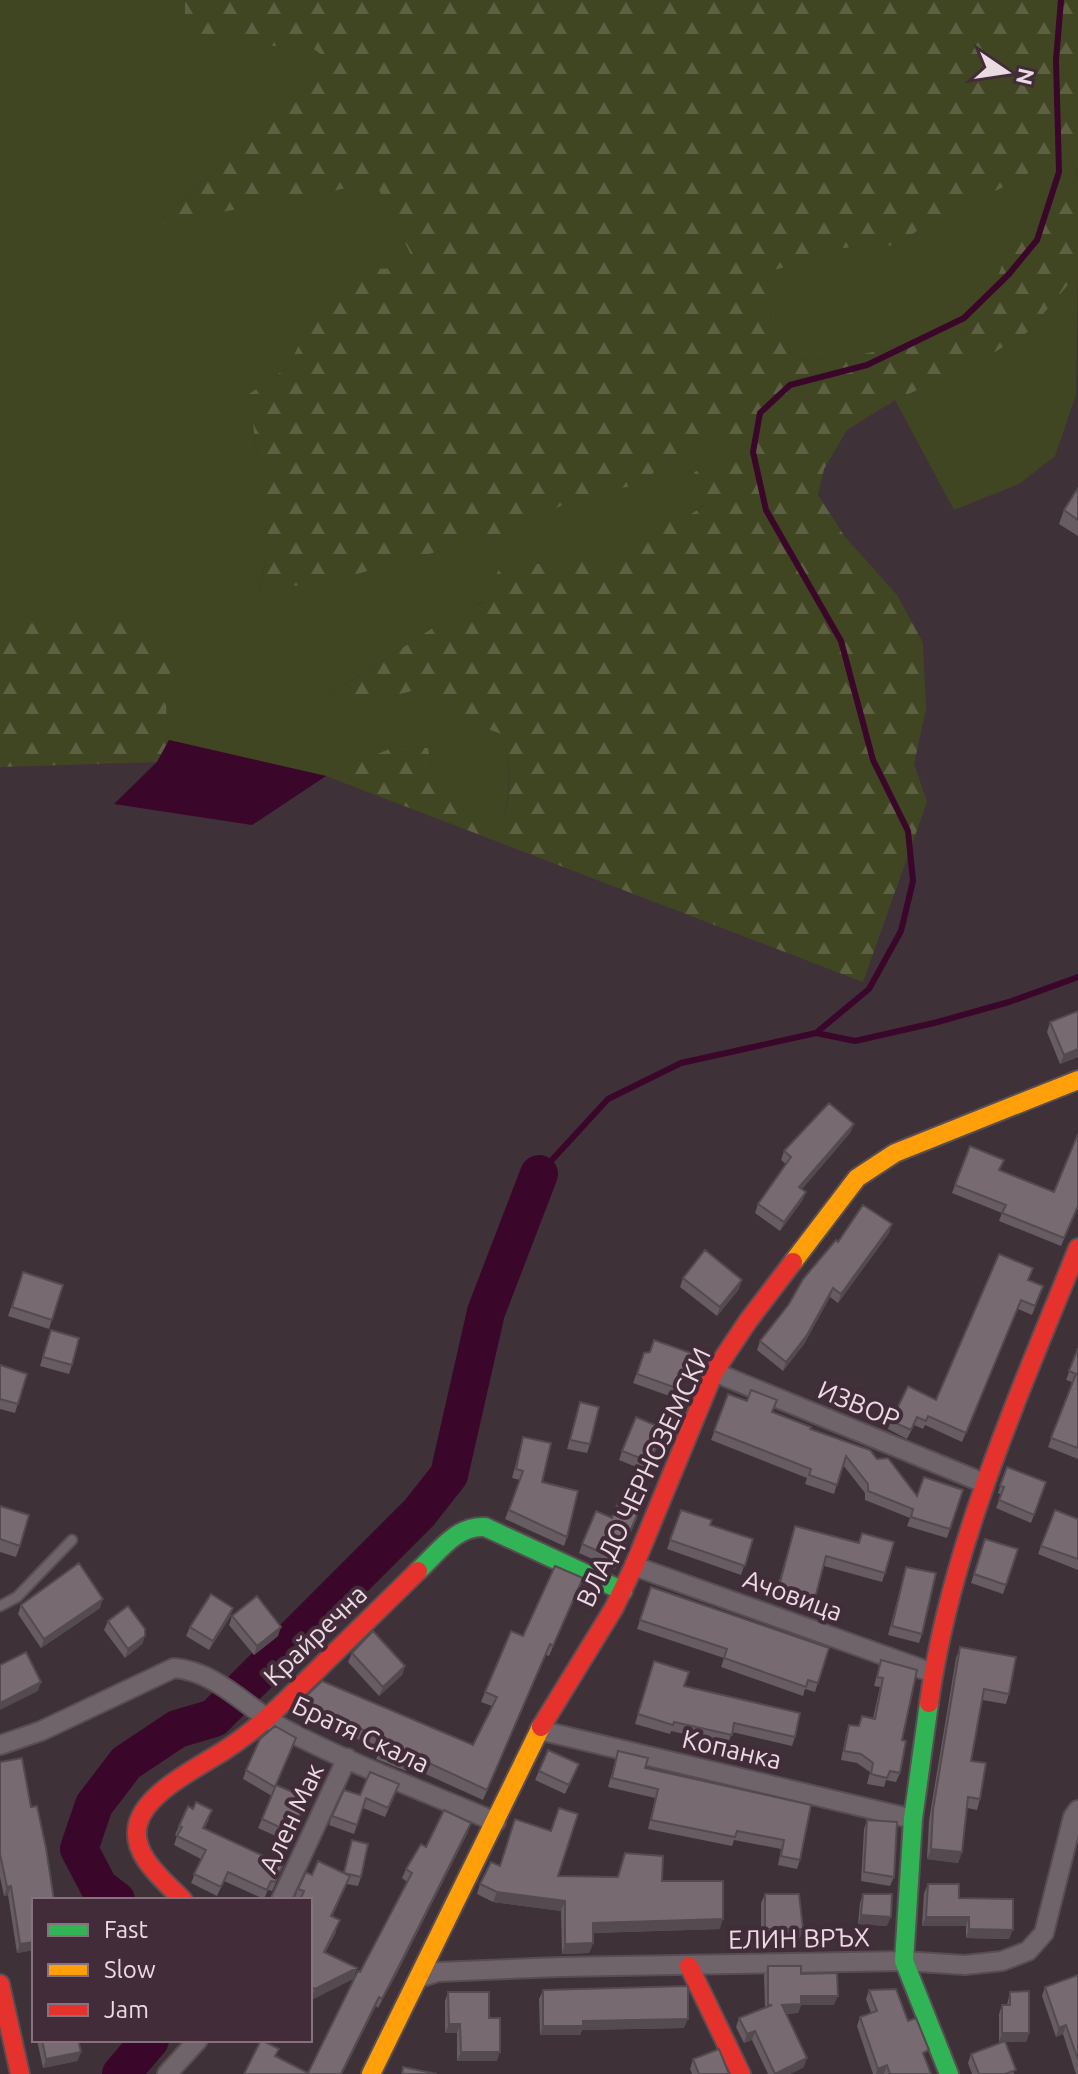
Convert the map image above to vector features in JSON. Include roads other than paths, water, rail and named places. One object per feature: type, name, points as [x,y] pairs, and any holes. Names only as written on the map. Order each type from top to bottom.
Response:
[{"type":"street","name":"ВЛАДО ЧЕРНОЗЕМСКИ","points":[[371,2074],[539,1730],[623,1591],[714,1372],[748,1321],[857,1178],[895,1153],[1078,1080]]},
{"type":"street","points":[[949,2074],[904,1961],[913,1819],[933,1673],[947,1603],[984,1483],[1078,1248]]},
{"type":"street","name":"ИЗВОР","points":[[714,1372],[984,1483]]},
{"type":"street","name":"Крайречна","points":[[181,1898],[151,1866],[141,1848],[136,1834],[138,1820],[147,1807],[166,1790],[235,1744],[458,1533],[472,1526],[485,1527],[623,1591]]},
{"type":"street","name":"Ачовица","points":[[634,1566],[933,1673]]},
{"type":"street","name":"Братя Скала","points":[[0,1745],[41,1731],[174,1668],[194,1670],[213,1679],[263,1716],[347,1758],[496,1822]]},
{"type":"street","name":"Копанка","points":[[539,1730],[913,1819]]},
{"type":"street","name":"Ален Мак","points":[[282,1898],[347,1758]]},
{"type":"street","name":"ЕЛИН ВРЪХ","points":[[419,1978],[437,1972],[455,1971],[904,1961],[965,1965],[1002,1961],[1028,1951],[1044,1933],[1078,1810]]},
{"type":"street","points":[[689,1966],[741,2074]]},
{"type":"street","points":[[0,1984],[13,2070]]},
{"type":"street","points":[[167,2074],[196,2042]]},
{"type":"lane","points":[[0,1606],[17,1597],[72,1540]]},
{"type":"waterway","points":[[539,1174],[608,1099],[681,1063],[816,1033],[869,989],[901,931],[913,881],[908,831],[873,760],[841,641],[766,510],[753,452],[760,413],[790,385],[867,365],[964,318],[1009,274],[1037,240],[1059,172],[1056,60],[1061,0]]},
{"type":"waterway","points":[[816,1033],[855,1041],[1009,1002],[1078,977]]},
{"type":"waterway","points":[[113,1898],[99,1887],[79,1849],[94,1805],[126,1763],[177,1729],[214,1718],[419,1513],[449,1475],[486,1312],[539,1174]]},
{"type":"waterway","points":[[121,2074],[148,2042]]}]
